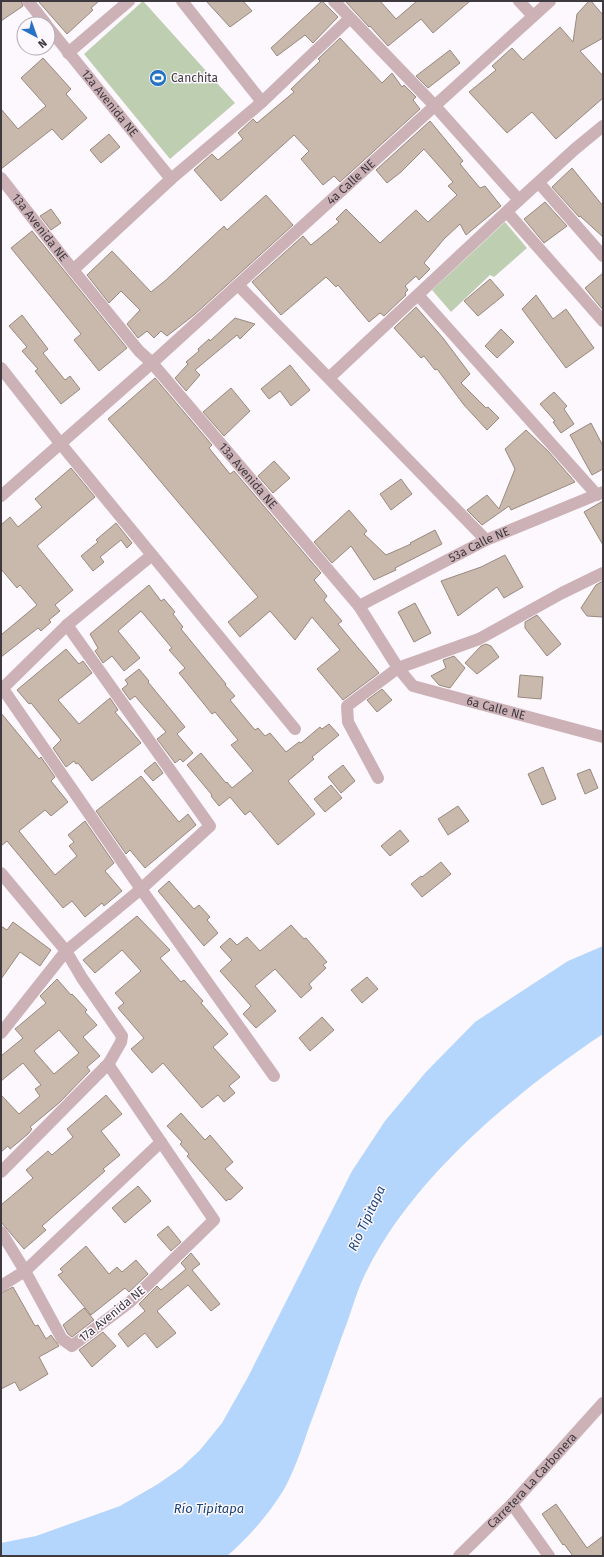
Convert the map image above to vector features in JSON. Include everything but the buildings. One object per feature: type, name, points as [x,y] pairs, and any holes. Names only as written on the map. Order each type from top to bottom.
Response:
[{"type":"street","points":[[28,1],[40,16]]},
{"type":"street","points":[[68,53],[129,1]]},
{"type":"street","points":[[182,1],[262,102]]},
{"type":"street","points":[[334,1],[435,106],[519,200]]},
{"type":"street","points":[[519,1],[534,16]]},
{"type":"street","name":"4a Calle NE","points":[[1,496],[152,363],[550,1]]},
{"type":"street","points":[[73,270],[171,179],[262,102],[350,18]]},
{"type":"street","name":"12a Avenida NE","points":[[56,37],[171,179]]},
{"type":"street","points":[[329,378],[519,200],[575,149],[603,126]]},
{"type":"street","name":"13a Avenida NE","points":[[1,178],[139,351],[152,363],[359,606],[398,668]]},
{"type":"street","points":[[539,183],[603,256]]},
{"type":"street","points":[[506,212],[603,321]]},
{"type":"street","points":[[238,285],[486,540]]},
{"type":"street","points":[[418,295],[600,493]]},
{"type":"street","points":[[1,368],[60,443],[295,729]]},
{"type":"street","name":"53a Calle NE","points":[[359,606],[486,540],[600,493]]},
{"type":"street","points":[[152,555],[67,625],[2,689],[141,889],[274,1076]]},
{"type":"street","points":[[378,778],[348,722],[347,706],[398,668],[479,639],[603,572]]},
{"type":"street","points":[[1,1033],[66,951],[141,889],[210,826],[67,625]]},
{"type":"street","name":"6a Calle NE","points":[[398,668],[413,686],[603,736]]},
{"type":"street","points":[[1,873],[66,951],[82,978],[122,1036],[121,1042],[109,1063],[1,1172]]},
{"type":"street","points":[[1,1286],[25,1271],[161,1142],[109,1063]]},
{"type":"street","name":"17a Avenida NE","points":[[1,1232],[25,1271],[62,1339],[72,1346],[130,1302],[214,1220],[161,1142]]},
{"type":"street","name":"Carretera La Carbonera","points":[[459,1556],[512,1504],[603,1403]]},
{"type":"street","points":[[512,1504],[549,1556]]},
{"type":"green space","name":"Canchita","points":[[143,1],[235,103],[170,159],[84,54]]},
{"type":"green space","points":[[505,222],[527,248],[494,277],[490,275],[451,312],[432,290]]},
{"type":"water","name":"Río Tipitapa","points":[[603,946],[603,1034],[534,1084],[465,1143],[405,1210],[381,1246],[361,1283],[300,1453],[287,1484],[258,1525],[243,1541],[227,1556],[1,1556],[1,1543],[36,1536],[120,1506],[158,1484],[181,1468],[200,1450],[222,1423],[248,1377],[352,1171],[385,1121],[426,1072],[475,1022],[568,961]]},
{"type":"place","name":"Canchita","points":[[158,78]]}]
